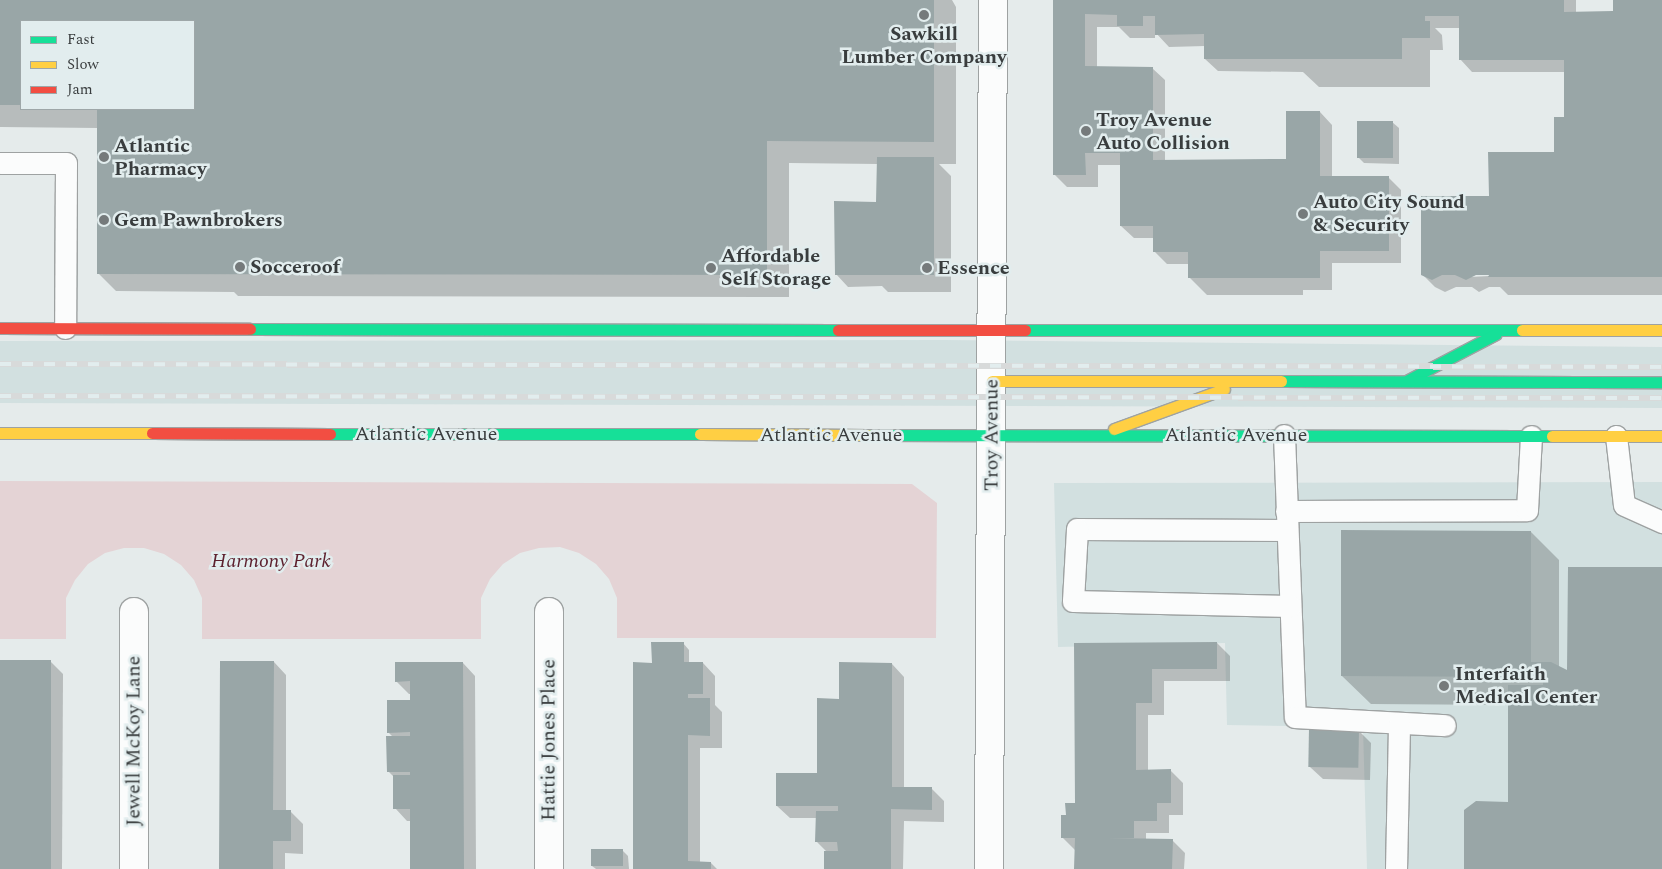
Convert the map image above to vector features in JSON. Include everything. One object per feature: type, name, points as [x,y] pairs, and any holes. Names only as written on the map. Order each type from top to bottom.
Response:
[{"type":"main road","points":[[0,328],[1501,332],[1662,330]]},
{"type":"main road","points":[[1405,382],[1501,332]]},
{"type":"main road","points":[[992,381],[1242,383],[1662,382]]},
{"type":"main road","points":[[1096,436],[1242,383]]},
{"type":"main road","name":"Atlantic Avenue","points":[[0,433],[1662,436]]},
{"type":"street","name":"Troy Avenue","points":[[989,869],[993,0]]},
{"type":"street","name":"Jewell McKoy Lane","points":[[134,612],[134,869]]},
{"type":"street","name":"Hattie Jones Place","points":[[549,612],[549,869]]},
{"type":"lane","points":[[0,163],[66,163],[66,328]]},
{"type":"lane","points":[[1284,435],[1295,718],[1444,725]]},
{"type":"lane","points":[[1290,606],[1073,601],[1077,529],[1527,510],[1531,436]]},
{"type":"lane","points":[[1616,436],[1624,505],[1662,522]]},
{"type":"lane","points":[[1396,869],[1399,723]]},
{"type":"shaded area","points":[[945,340],[1662,347],[1662,408],[0,403],[0,341]]},
{"type":"shaded area","name":"Interfaith Medical Center","points":[[1662,482],[1662,869],[1367,869],[1363,727],[1227,725],[1225,643],[1058,647],[1054,483]]},
{"type":"green space","name":"Harmony Park","points":[[0,481],[912,484],[937,503],[936,638],[617,638],[617,598],[609,579],[596,564],[579,553],[560,547],[539,548],[520,553],[503,564],[490,579],[481,598],[481,639],[202,639],[202,598],[194,580],[181,565],[164,554],[144,548],[124,548],[105,553],[88,564],[75,580],[66,598],[66,639],[0,639]]},
{"type":"building","points":[[0,0],[934,0],[934,142],[767,141],[767,275],[97,274],[97,110],[195,110],[195,20],[20,20],[20,105],[0,105]]},
{"type":"building","points":[[1053,0],[1564,0],[1564,12],[1613,11],[1613,0],[1662,0],[1662,277],[1488,277],[1489,275],[1476,275],[1466,280],[1455,275],[1442,275],[1432,280],[1421,275],[1421,196],[1489,196],[1488,152],[1554,152],[1554,117],[1564,117],[1564,60],[1459,60],[1459,16],[1425,16],[1425,21],[1430,21],[1430,38],[1402,38],[1402,59],[1204,59],[1204,34],[1155,35],[1155,16],[1143,16],[1143,26],[1117,26],[1117,15],[1085,14],[1085,66],[1153,67],[1153,160],[1286,159],[1286,111],[1320,111],[1320,176],[1389,176],[1389,251],[1320,251],[1320,278],[1188,278],[1188,252],[1153,252],[1153,226],[1120,226],[1120,153],[1085,153],[1086,175],[1053,175]]},
{"type":"building","points":[[1357,121],[1393,121],[1393,158],[1357,158]]},
{"type":"building","points":[[877,157],[934,157],[934,275],[835,275],[834,201],[876,202]]},
{"type":"building","points":[[1341,530],[1531,531],[1531,662],[1551,662],[1567,670],[1568,567],[1662,567],[1662,869],[1464,869],[1464,810],[1476,801],[1508,802],[1508,685],[1543,685],[1543,677],[1341,676]]},
{"type":"building","points":[[651,642],[684,642],[684,662],[703,662],[703,694],[688,694],[688,698],[710,698],[710,736],[688,735],[688,861],[711,862],[711,869],[633,869],[633,662],[652,663]]},
{"type":"building","points":[[1217,642],[1217,669],[1152,669],[1152,703],[1136,703],[1136,770],[1171,769],[1171,803],[1157,803],[1157,821],[1134,821],[1134,838],[1108,838],[1173,839],[1172,869],[1074,869],[1075,838],[1061,838],[1061,815],[1066,815],[1065,803],[1075,803],[1074,643]]},
{"type":"building","points":[[0,660],[51,660],[51,869],[0,869]]},
{"type":"building","points":[[220,661],[274,661],[273,810],[291,810],[291,841],[273,841],[273,869],[219,869]]},
{"type":"building","points":[[395,662],[463,662],[464,869],[410,869],[410,809],[393,809],[393,775],[410,775],[410,772],[387,772],[386,736],[410,736],[410,732],[387,733],[387,700],[410,700],[410,681],[395,682]]},
{"type":"building","points":[[839,662],[892,663],[892,787],[932,787],[932,810],[891,809],[891,869],[824,869],[824,851],[838,851],[837,842],[815,842],[816,811],[838,811],[838,806],[776,806],[776,773],[817,773],[817,698],[839,699]]},
{"type":"building","points":[[1309,728],[1359,729],[1358,768],[1308,767]]},
{"type":"building","points":[[591,849],[623,849],[623,866],[591,866]]},
{"type":"railway","points":[[0,364],[1662,367]]},
{"type":"railway","points":[[0,396],[1662,398]]},
{"type":"traffic: fast","points":[[250,329],[838,330]]},
{"type":"traffic: fast","points":[[1025,330],[1522,330]]},
{"type":"traffic: fast","points":[[1408,380],[1496,334]]},
{"type":"traffic: fast","points":[[1281,381],[1662,382]]},
{"type":"traffic: fast","points":[[330,434],[700,434]]},
{"type":"traffic: fast","points":[[868,435],[1552,436]]},
{"type":"traffic: slow","points":[[1522,330],[1662,330]]},
{"type":"traffic: slow","points":[[992,381],[1281,381]]},
{"type":"traffic: slow","points":[[1114,429],[1224,389]]},
{"type":"traffic: slow","points":[[0,433],[152,433]]},
{"type":"traffic: slow","points":[[700,434],[868,435]]},
{"type":"traffic: slow","points":[[1552,436],[1662,436]]},
{"type":"traffic: jam","points":[[0,328],[250,329]]},
{"type":"traffic: jam","points":[[838,330],[1025,330]]},
{"type":"traffic: jam","points":[[152,433],[330,434]]},
{"type":"place","name":"Sawkill Lumber Company","points":[[924,15]]},
{"type":"place","name":"Troy Avenue Auto Collision","points":[[1086,131]]},
{"type":"place","name":"Atlantic Pharmacy","points":[[104,157]]},
{"type":"place","name":"Auto City Sound & Security","points":[[1303,214]]},
{"type":"place","name":"Gem Pawnbrokers","points":[[104,220]]},
{"type":"place","name":"Socceroof","points":[[240,267]]},
{"type":"place","name":"Affordable Self Storage","points":[[711,268]]},
{"type":"place","name":"Essence","points":[[927,268]]},
{"type":"place","name":"Interfaith Medical Center","points":[[1444,686]]}]
